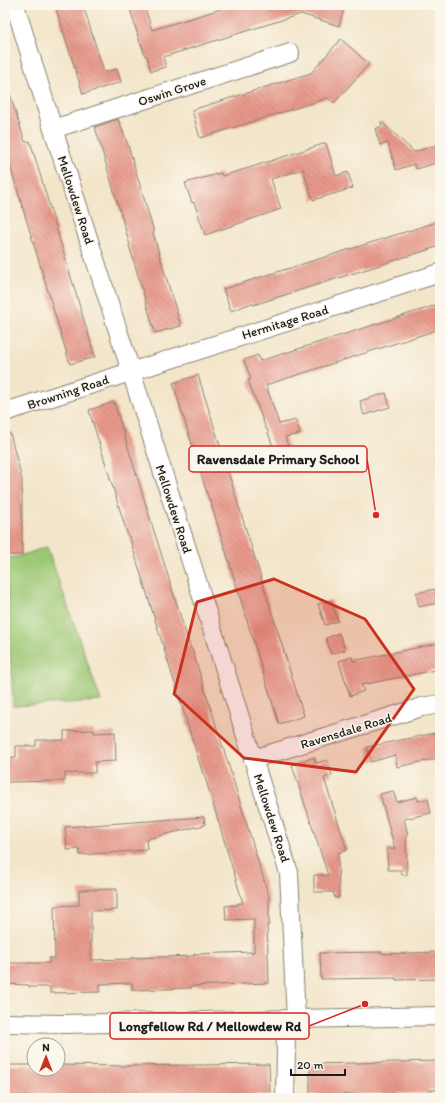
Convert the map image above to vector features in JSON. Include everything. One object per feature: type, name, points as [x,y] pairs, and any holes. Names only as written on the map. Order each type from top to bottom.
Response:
[{"type":"street","name":"Mellowdew Road","points":[[16,5],[53,128],[289,873],[290,1020],[286,1052],[285,1098]]},
{"type":"street","name":"Oswin Grove","points":[[53,128],[290,53]]},
{"type":"street","name":"Hermitage Road","points":[[131,371],[440,273]]},
{"type":"street","name":"Browning Road","points":[[5,412],[131,371]]},
{"type":"street","name":"Ravensdale Road","points":[[253,759],[422,707],[440,704]]},
{"type":"street","points":[[5,1023],[63,1024],[440,1016]]},
{"type":"highlighted area","points":[[274,579],[365,619],[414,689],[356,772],[244,758],[174,694],[197,602]]},
{"type":"green space","points":[[47,547],[101,701],[13,706],[6,558],[17,557]]},
{"type":"building","points":[[55,5],[83,5],[104,72],[117,69],[121,82],[83,94]]},
{"type":"building","points":[[129,5],[144,5],[152,30],[234,5],[345,5],[339,26],[301,14],[163,57],[166,67],[151,71],[147,56],[145,56],[140,43]]},
{"type":"building","points":[[341,39],[369,64],[334,103],[328,98],[200,138],[192,110],[311,73]]},
{"type":"building","points":[[5,88],[8,88],[25,142],[30,141],[95,357],[70,364],[5,149]]},
{"type":"building","points":[[118,119],[128,145],[181,326],[155,333],[95,127]]},
{"type":"building","points":[[381,121],[414,152],[440,144],[440,162],[416,169],[414,164],[396,170],[388,143],[380,145],[375,129],[382,126]]},
{"type":"building","points":[[326,143],[336,176],[348,172],[353,188],[313,200],[303,169],[271,179],[281,209],[205,235],[194,202],[192,203],[185,183],[221,173],[222,176]]},
{"type":"building","points":[[440,221],[440,246],[253,305],[252,303],[231,311],[223,289]]},
{"type":"building","points":[[440,304],[440,329],[266,385],[279,424],[296,420],[300,434],[285,437],[291,454],[277,459],[248,380],[251,379],[244,360],[258,355],[260,361]]},
{"type":"building","points":[[198,375],[304,716],[279,724],[173,383]]},
{"type":"building","points":[[386,393],[390,407],[364,415],[360,401]]},
{"type":"building","points":[[114,402],[269,897],[269,925],[267,925],[269,983],[132,990],[132,983],[100,984],[100,992],[50,993],[50,987],[29,987],[29,985],[5,984],[5,963],[49,963],[49,958],[55,958],[54,906],[79,905],[79,890],[117,889],[117,910],[91,911],[91,960],[254,952],[254,919],[226,920],[225,906],[243,903],[204,774],[89,410]]},
{"type":"building","points":[[10,433],[22,480],[22,555],[5,555],[5,434]]},
{"type":"building","points":[[435,589],[438,603],[419,607],[416,593]]},
{"type":"building","points":[[331,600],[338,621],[325,625],[318,604]]},
{"type":"building","points":[[339,633],[345,650],[331,654],[326,638]]},
{"type":"building","points":[[440,643],[440,669],[361,685],[364,691],[350,696],[339,661],[352,657],[353,661]]},
{"type":"building","points":[[94,730],[94,733],[115,732],[116,761],[95,762],[95,773],[65,773],[65,781],[5,782],[5,758],[16,757],[16,746],[36,746],[36,740],[64,740],[64,731]]},
{"type":"building","points":[[440,732],[440,758],[397,767],[395,755],[371,762],[367,747]]},
{"type":"building","points":[[314,757],[316,763],[327,760],[332,775],[324,778],[347,850],[338,853],[339,897],[335,898],[333,892],[314,892],[314,875],[328,875],[292,765]]},
{"type":"building","points":[[393,791],[397,802],[417,797],[418,801],[428,799],[431,813],[404,819],[408,835],[406,836],[407,875],[402,875],[401,870],[388,870],[387,849],[395,849],[380,794]]},
{"type":"building","points":[[204,817],[205,825],[146,839],[147,850],[80,855],[79,849],[67,850],[65,827]]},
{"type":"building","points":[[383,952],[383,954],[440,952],[440,979],[321,979],[320,953]]},
{"type":"building","points":[[440,1061],[440,1090],[428,1090],[428,1093],[310,1095],[310,1064]]},
{"type":"building","points":[[269,1064],[270,1095],[118,1098],[5,1096],[5,1065],[26,1065],[26,1077],[66,1077],[66,1065],[128,1066]]},
{"type":"place","name":"Ravensdale Primary School","points":[[376,515]]},
{"type":"place","name":"Longfellow Rd / Mellowdew Rd","points":[[365,1004]]}]
